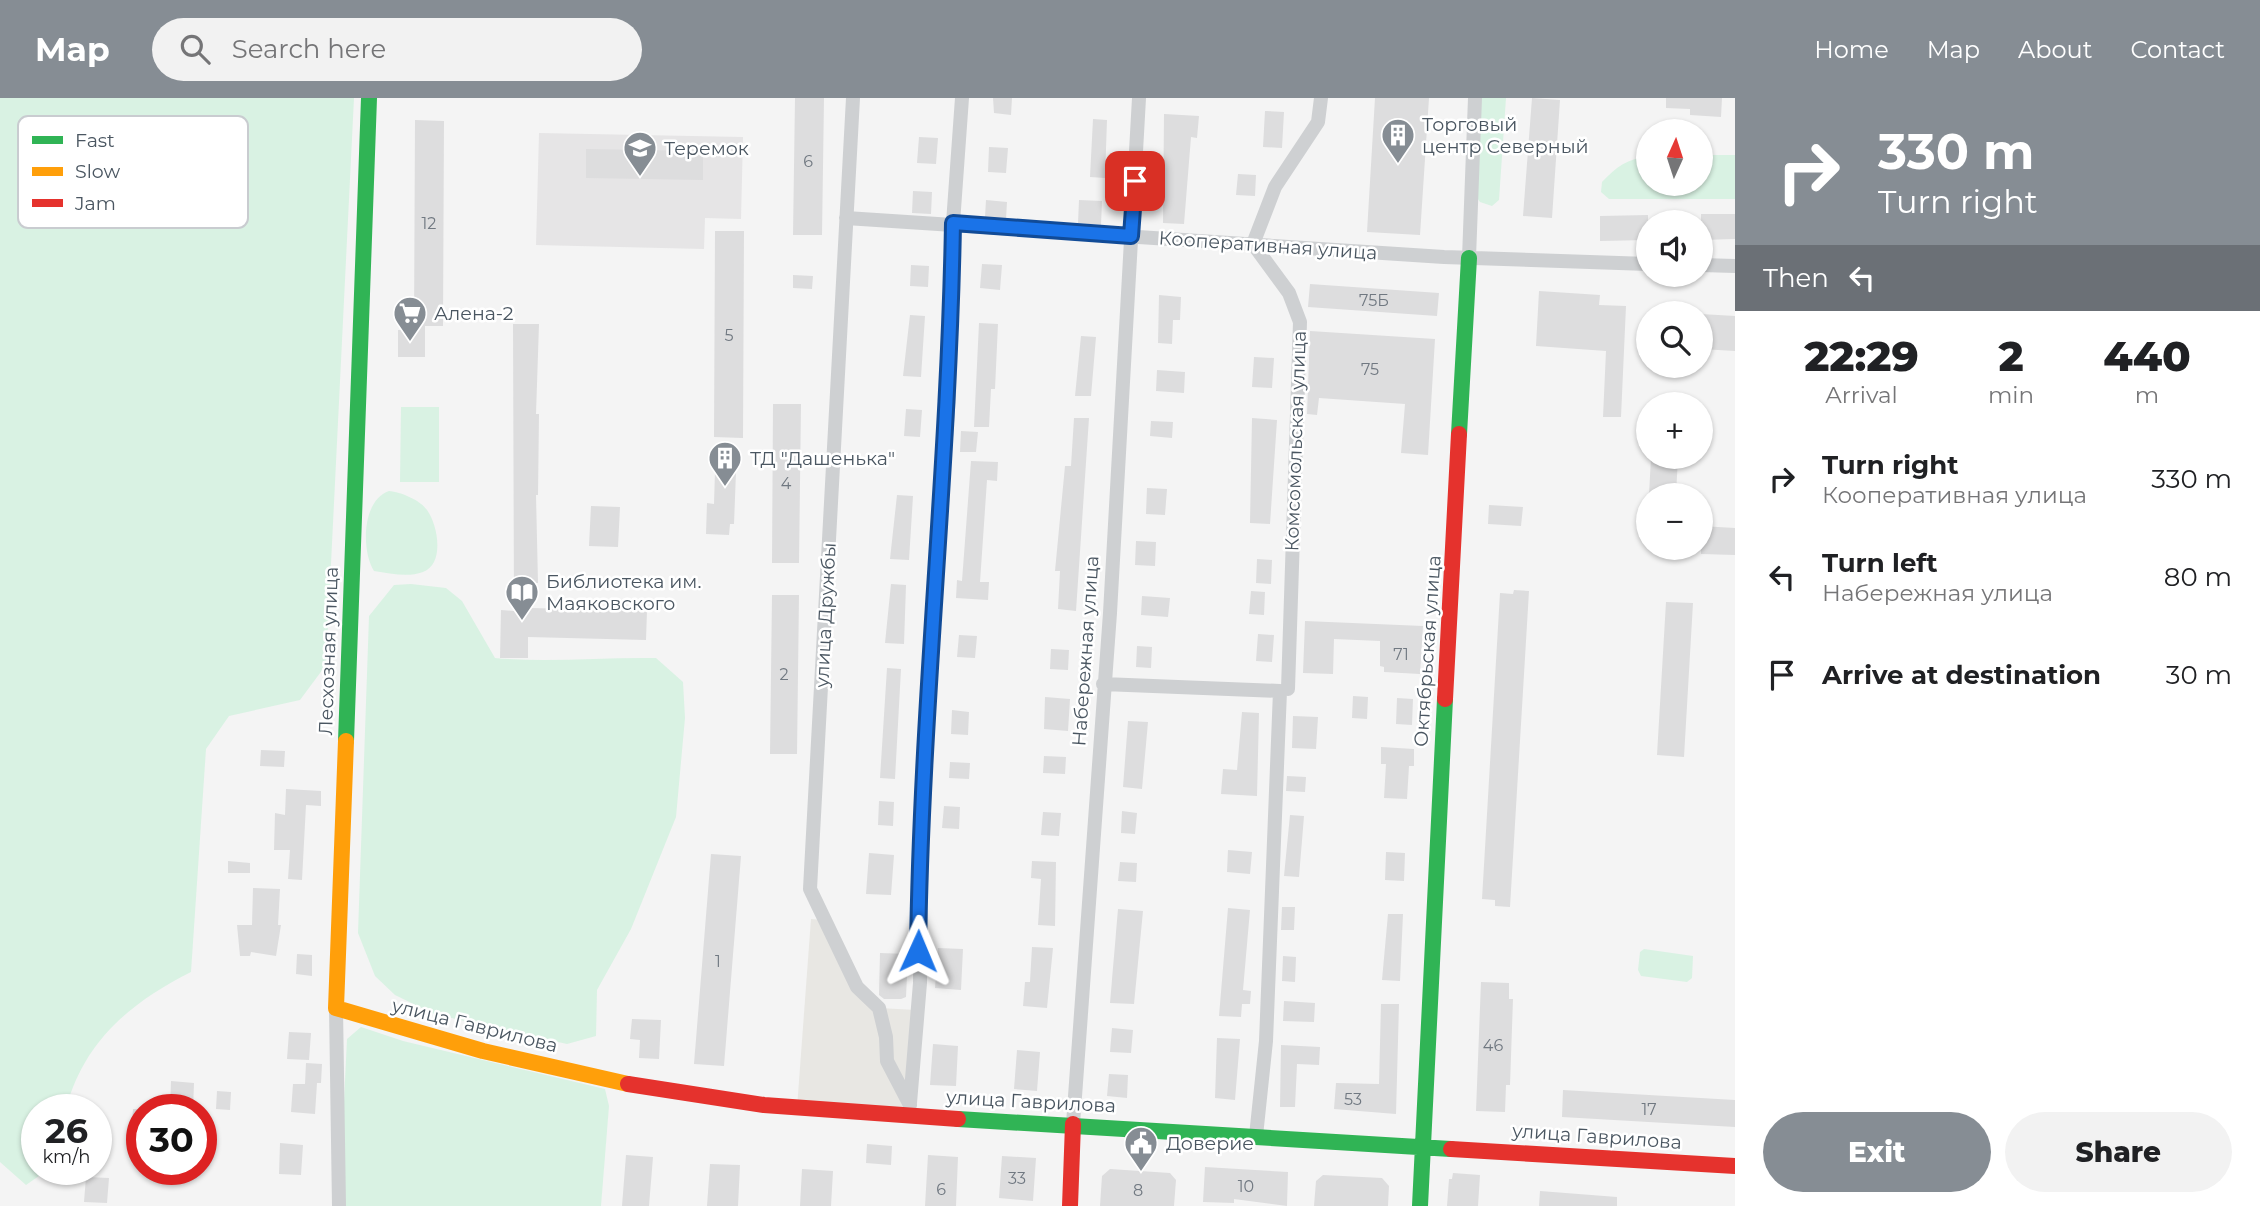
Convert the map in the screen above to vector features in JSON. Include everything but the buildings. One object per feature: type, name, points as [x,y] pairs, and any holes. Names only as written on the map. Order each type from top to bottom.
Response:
[{"type":"street","name":"Лесхозная улица","points":[[339,1206],[335,1008],[369,98]]},
{"type":"street","name":"улица Дружбы","points":[[853,98],[810,889],[857,987],[879,1008],[886,1037],[887,1061],[910,1110]]},
{"type":"street","points":[[910,1110],[920,983],[920,867],[929,676],[949,395],[953,223],[962,98]]},
{"type":"street","name":"Набережная улица","points":[[1070,1206],[1139,98]]},
{"type":"street","points":[[1253,244],[1275,187],[1318,122],[1321,98]]},
{"type":"street","name":"Октябрьская улица","points":[[1420,1206],[1475,98]]},
{"type":"street","name":"Кооперативная улица","points":[[846,218],[1469,258],[1636,264]]},
{"type":"street","name":"Комсомольская улица","points":[[1253,244],[1289,293],[1300,322],[1266,1041],[1256,1136]]},
{"type":"street","points":[[1713,265],[1735,266]]},
{"type":"street","points":[[1103,684],[1284,690]]},
{"type":"street","name":"улица Гаврилова","points":[[335,1008],[422,1036],[645,1088],[736,1102],[910,1110],[1073,1125],[1735,1166]]},
{"type":"shaded area","name":"Теремок","points":[[539,133],[743,137],[741,219],[705,218],[704,249],[536,245]]},
{"type":"shaded area","points":[[811,919],[823,920],[857,987],[879,1008],[916,1010],[909,1115],[797,1108]]},
{"type":"green space","points":[[0,98],[354,98],[326,665],[300,700],[229,716],[206,749],[191,972],[148,997],[112,1027],[85,1063],[71,1094],[21,1094],[21,1181],[0,1162]]},
{"type":"green space","points":[[1480,98],[1506,98],[1499,200],[1492,206],[1480,202],[1475,195]]},
{"type":"green space","points":[[1713,155],[1735,155],[1735,199],[1609,199],[1601,192],[1602,182],[1617,168],[1634,159],[1636,196],[1713,196]]},
{"type":"green space","points":[[401,407],[439,407],[439,482],[400,482]]},
{"type":"green space","points":[[389,491],[415,500],[424,506],[431,517],[436,534],[437,553],[430,568],[423,572],[405,575],[374,571],[370,562],[366,526],[373,504]]},
{"type":"green space","points":[[394,585],[446,588],[462,601],[495,658],[656,658],[683,682],[685,718],[676,817],[631,929],[597,990],[596,1036],[567,1044],[434,1014],[395,995],[375,976],[358,933],[369,616]]},
{"type":"green space","points":[[1644,949],[1693,956],[1692,978],[1687,982],[1641,976],[1638,970],[1640,952]]},
{"type":"green space","points":[[361,1027],[403,1041],[605,1089],[609,1106],[601,1206],[339,1206],[347,1039]]},
{"type":"traffic: fast","points":[[346,741],[369,98]]},
{"type":"traffic: fast","points":[[1459,434],[1469,258]]},
{"type":"traffic: fast","points":[[1420,1206],[1445,699]]},
{"type":"traffic: fast","points":[[958,1119],[1451,1149]]},
{"type":"traffic: slow","points":[[346,741],[336,1008],[483,1051],[628,1084]]},
{"type":"traffic: jam","points":[[1445,699],[1459,434]]},
{"type":"traffic: jam","points":[[628,1084],[764,1105],[958,1119]]},
{"type":"traffic: jam","points":[[1070,1206],[1073,1124]]},
{"type":"traffic: jam","points":[[1451,1149],[1735,1166]]},
{"type":"place","name":"Торговый центр Северный","points":[[1398,165]]},
{"type":"place","name":"Теремок","points":[[640,178]]},
{"type":"place","name":"Алена-2","points":[[410,343]]},
{"type":"place","name":"ТД \"Дашенька\"","points":[[725,488]]},
{"type":"place","name":"Библиотека им. Маяковского","points":[[522,622]]},
{"type":"place","name":"Доверие","points":[[1141,1173]]},
{"type":"route","points":[[918,951],[929,676],[949,395],[953,223],[1131,236],[1135,181]]}]
